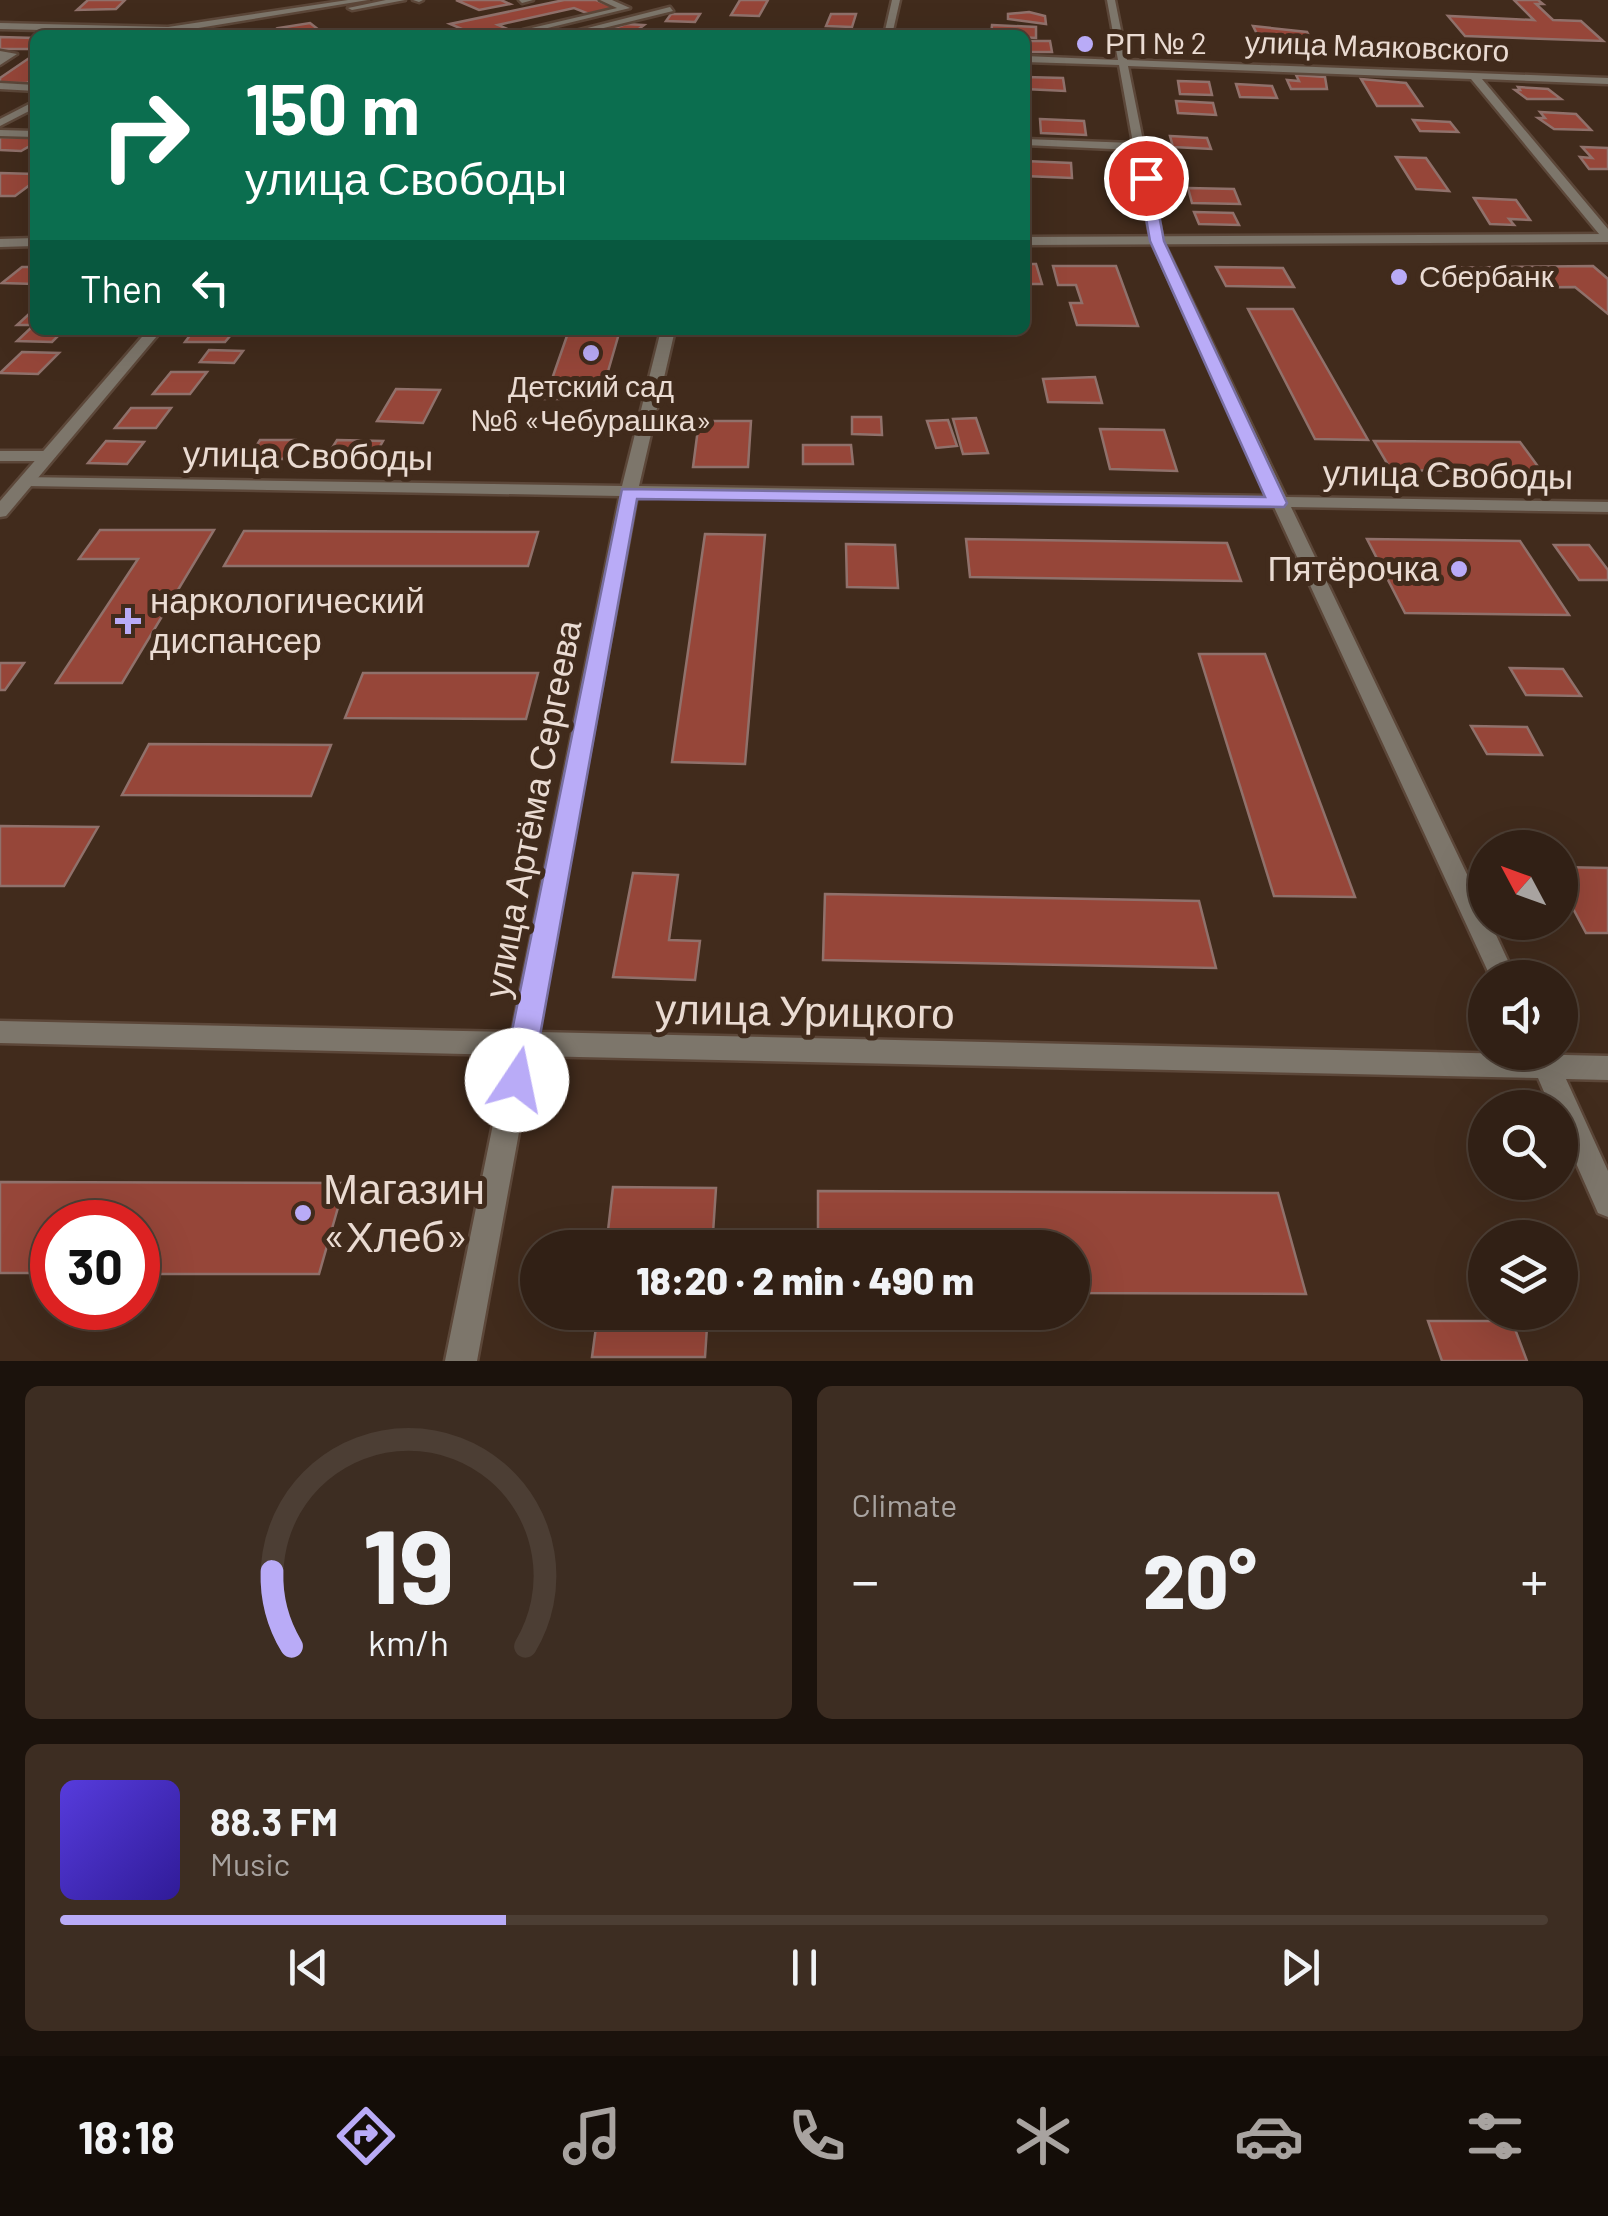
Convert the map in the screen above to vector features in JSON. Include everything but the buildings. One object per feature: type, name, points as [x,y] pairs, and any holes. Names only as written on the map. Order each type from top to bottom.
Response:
[{"type":"street","points":[[169,30],[364,0]]},
{"type":"street","points":[[209,30],[401,0]]},
{"type":"street","points":[[604,0],[645,16]]},
{"type":"street","points":[[889,30],[896,0]]},
{"type":"street","points":[[1111,0],[1157,241],[1495,960]]},
{"type":"street","points":[[527,30],[626,8]]},
{"type":"street","points":[[585,30],[670,9]]},
{"type":"street","points":[[0,30],[30,31]]},
{"type":"street","points":[[0,30],[30,34]]},
{"type":"street","points":[[0,54],[12,54],[0,62]]},
{"type":"street","name":"улица Маяковского","points":[[1030,60],[1608,81]]},
{"type":"street","points":[[1474,76],[1608,238]]},
{"type":"street","points":[[0,86],[30,88]]},
{"type":"street","points":[[0,123],[30,107]]},
{"type":"street","points":[[0,133],[30,134]]},
{"type":"street","points":[[1030,142],[1140,147]]},
{"type":"street","points":[[1030,240],[1608,238]]},
{"type":"street","points":[[0,242],[30,242]]},
{"type":"street","points":[[0,512],[151,335]]},
{"type":"street","name":"улица Артёма Сергеева","points":[[461,1361],[629,493],[667,335]]},
{"type":"street","points":[[0,456],[48,456]]},
{"type":"street","name":"улица Свободы","points":[[27,481],[1608,507]]},
{"type":"street","name":"улица Урицкого","points":[[0,1032],[524,1045],[1468,1059]]},
{"type":"street","name":"улица Урицкого","points":[[1578,1064],[1608,1068]]},
{"type":"street","points":[[1548,1070],[1608,1203]]},
{"type":"place","name":"РП № 2","points":[[1085,44]]},
{"type":"place","name":"Сбербанк","points":[[1399,277]]},
{"type":"place","name":"Детский сад №6 «Чебурашка»","points":[[591,353]]},
{"type":"place","name":"Пятёрочка","points":[[1459,569]]},
{"type":"place","name":"наркологический диспансер","points":[[128,621]]},
{"type":"place","name":"Магазин «Хлеб»","points":[[303,1213]]},
{"type":"route","points":[[517,1080],[629,493],[1278,503],[1157,241],[1146,178]]}]
